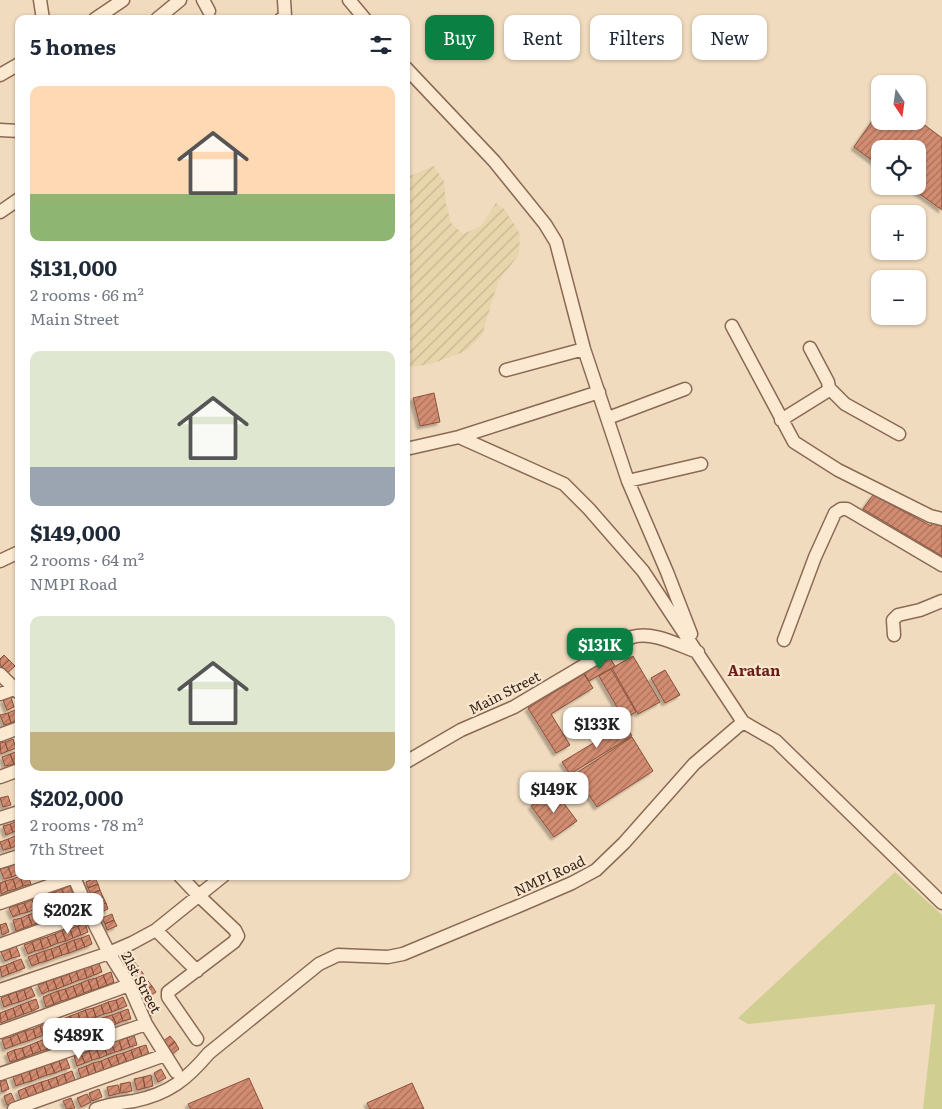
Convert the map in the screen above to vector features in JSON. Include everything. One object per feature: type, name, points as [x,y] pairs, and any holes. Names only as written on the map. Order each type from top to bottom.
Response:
[{"type":"street","points":[[40,0],[42,15]]},
{"type":"street","points":[[107,6],[124,0]]},
{"type":"street","points":[[162,15],[180,0]]},
{"type":"street","points":[[284,0],[285,15]]},
{"type":"street","points":[[349,0],[362,15]]},
{"type":"street","points":[[0,75],[15,66]]},
{"type":"street","points":[[410,72],[494,161],[545,224],[560,252],[584,349],[628,481],[667,572],[698,652]]},
{"type":"street","points":[[0,130],[15,131]]},
{"type":"street","points":[[0,212],[15,202]]},
{"type":"street","points":[[732,326],[794,442],[838,470],[930,516],[942,518]]},
{"type":"street","points":[[810,348],[828,382],[829,388],[845,404],[899,434]]},
{"type":"street","points":[[506,370],[584,349]]},
{"type":"street","points":[[781,420],[826,392],[829,388]]},
{"type":"street","points":[[608,418],[685,389]]},
{"type":"street","points":[[410,448],[459,437],[599,392]]},
{"type":"street","points":[[459,437],[564,484],[589,509],[643,571],[657,595],[698,652],[743,722],[776,741],[942,904]]},
{"type":"street","points":[[628,481],[701,464]]},
{"type":"street","points":[[784,640],[815,557],[835,513],[841,509],[847,509],[942,565]]},
{"type":"street","points":[[0,561],[15,554]]},
{"type":"street","points":[[894,635],[893,620],[898,615],[920,610],[942,601]]},
{"type":"street","name":"Main Street","points":[[410,760],[461,730],[514,707],[632,637],[650,635],[698,652]]},
{"type":"street","points":[[0,674],[15,690]]},
{"type":"street","points":[[0,694],[15,691]]},
{"type":"street","name":"NMPI Road","points":[[96,1109],[158,1095],[172,1088],[196,1068],[209,1053],[319,964],[329,959],[338,955],[388,956],[403,954],[584,877],[614,855],[694,764],[722,738],[743,722]]},
{"type":"street","points":[[0,735],[15,729]]},
{"type":"street","points":[[0,777],[15,771]]},
{"type":"street","points":[[0,818],[15,813]]},
{"type":"street","points":[[0,862],[15,857]]},
{"type":"street","points":[[0,903],[63,880]]},
{"type":"street","name":"21st Street","points":[[76,880],[89,913],[109,953],[129,986],[146,1024],[176,1072]]},
{"type":"street","points":[[184,880],[235,930],[238,936],[234,942],[170,990],[168,994],[168,997],[197,1039]]},
{"type":"street","points":[[0,990],[109,953],[156,930],[218,880]]},
{"type":"street","points":[[0,945],[89,913]]},
{"type":"street","points":[[156,930],[198,970]]},
{"type":"street","points":[[0,1032],[129,986]]},
{"type":"street","points":[[0,1074],[146,1024]]},
{"type":"street","points":[[14,1109],[165,1055]]},
{"type":"shaded area","points":[[434,166],[444,181],[446,204],[451,223],[463,234],[481,226],[496,203],[505,210],[520,234],[519,254],[498,282],[482,335],[466,351],[431,364],[410,367],[410,176]]},
{"type":"shaded area","points":[[895,872],[942,915],[942,1109],[923,1109],[935,1004],[748,1024],[738,1018]]},
{"type":"building","points":[[871,123],[871,130],[926,130],[926,126],[942,138],[942,210],[921,195],[926,195],[926,140],[871,140],[871,159],[854,147]]},
{"type":"building","points":[[434,393],[440,422],[420,426],[413,398]]},
{"type":"building","points":[[873,495],[931,526],[934,520],[942,522],[942,556],[863,509]]},
{"type":"building","points":[[4,655],[9,660],[2,667],[0,659]]},
{"type":"building","points":[[633,656],[660,702],[638,714],[612,668]]},
{"type":"building","points":[[610,658],[615,666],[589,681],[584,673]]},
{"type":"building","points":[[9,660],[15,666],[7,673],[2,667]]},
{"type":"building","points":[[611,669],[636,712],[624,719],[599,676]]},
{"type":"building","points":[[665,670],[680,695],[665,703],[651,678]]},
{"type":"building","points":[[584,674],[593,688],[551,714],[570,745],[556,753],[528,708]]},
{"type":"building","points":[[11,697],[14,707],[7,710],[3,700]]},
{"type":"building","points":[[15,710],[15,722],[11,723],[8,713]]},
{"type":"building","points":[[8,713],[11,723],[4,725],[0,715]]},
{"type":"building","points":[[625,724],[632,736],[570,774],[562,762]]},
{"type":"building","points":[[632,737],[653,771],[597,807],[575,774]]},
{"type":"building","points":[[13,739],[15,748],[8,751],[5,742]]},
{"type":"building","points":[[5,742],[8,751],[1,754],[0,743]]},
{"type":"building","points":[[15,752],[15,764],[14,764],[10,754]]},
{"type":"building","points":[[10,754],[14,764],[5,766],[2,757]]},
{"type":"building","points":[[554,790],[577,821],[554,837],[531,806]]},
{"type":"building","points":[[8,796],[11,805],[3,807],[0,798]]},
{"type":"building","points":[[15,822],[15,832],[13,832],[10,824]]},
{"type":"building","points":[[10,824],[13,832],[6,835],[3,826]]},
{"type":"building","points":[[15,836],[15,846],[11,848],[8,839]]},
{"type":"building","points":[[8,839],[11,848],[3,850],[0,842]]},
{"type":"building","points":[[15,864],[15,876],[12,877],[8,867]]},
{"type":"building","points":[[8,867],[12,877],[4,879],[0,869]]},
{"type":"building","points":[[13,879],[21,880],[23,886],[16,889]]},
{"type":"building","points":[[13,879],[16,889],[8,891],[5,881]]},
{"type":"building","points":[[21,880],[30,880],[31,884],[23,886]]},
{"type":"building","points":[[96,880],[98,884],[88,888],[86,882]]},
{"type":"building","points":[[5,881],[8,891],[1,894],[0,883]]},
{"type":"building","points":[[98,884],[100,890],[91,894],[88,888]]},
{"type":"building","points":[[70,886],[73,895],[65,898],[62,889]]},
{"type":"building","points":[[62,889],[65,898],[58,901],[55,892]]},
{"type":"building","points":[[100,890],[103,897],[94,901],[91,894]]},
{"type":"building","points":[[55,892],[58,901],[50,904],[47,894]]},
{"type":"building","points":[[47,894],[50,904],[43,906],[39,897]]},
{"type":"building","points":[[39,897],[43,906],[35,909],[32,900]]},
{"type":"building","points":[[103,897],[106,903],[96,907],[94,901]]},
{"type":"building","points":[[74,899],[77,909],[70,912],[66,902]]},
{"type":"building","points":[[32,900],[35,909],[28,912],[24,903]]},
{"type":"building","points":[[66,902],[70,912],[62,914],[59,904]]},
{"type":"building","points":[[24,903],[28,912],[20,914],[17,905]]},
{"type":"building","points":[[106,903],[108,909],[99,913],[96,907]]},
{"type":"building","points":[[59,904],[62,914],[55,917],[51,907]]},
{"type":"building","points":[[17,905],[20,914],[13,917],[9,908]]},
{"type":"building","points":[[51,907],[55,917],[47,920],[43,910]]},
{"type":"building","points":[[43,910],[47,920],[39,922],[36,912]]},
{"type":"building","points":[[36,912],[39,922],[32,925],[28,915]]},
{"type":"building","points":[[112,914],[114,920],[105,924],[102,918]]},
{"type":"building","points":[[28,915],[32,925],[24,928],[21,918]]},
{"type":"building","points":[[21,918],[24,928],[16,931],[13,920]]},
{"type":"building","points":[[114,920],[117,926],[107,930],[105,924]]},
{"type":"building","points":[[6,923],[9,932],[2,935],[0,925]]},
{"type":"building","points":[[85,923],[88,932],[81,935],[78,926]]},
{"type":"building","points":[[78,926],[81,935],[73,938],[70,929]]},
{"type":"building","points":[[70,929],[73,938],[66,941],[62,931]]},
{"type":"building","points":[[62,931],[66,941],[58,943],[55,934]]},
{"type":"building","points":[[55,934],[58,943],[51,946],[47,937]]},
{"type":"building","points":[[89,935],[92,944],[85,947],[81,938]]},
{"type":"building","points":[[47,937],[51,946],[43,949],[40,939]]},
{"type":"building","points":[[81,938],[85,947],[77,950],[74,940]]},
{"type":"building","points":[[40,939],[43,949],[35,951],[32,942]]},
{"type":"building","points":[[74,940],[77,950],[69,953],[66,943]]},
{"type":"building","points":[[32,942],[35,951],[28,954],[24,945]]},
{"type":"building","points":[[66,943],[69,953],[62,955],[59,946]]},
{"type":"building","points":[[16,946],[20,956],[12,958],[9,949]]},
{"type":"building","points":[[59,946],[62,955],[54,958],[51,949]]},
{"type":"building","points":[[9,949],[12,958],[5,961],[1,952]]},
{"type":"building","points":[[51,949],[54,958],[47,961],[44,951]]},
{"type":"building","points":[[44,951],[47,961],[39,963],[36,954]]},
{"type":"building","points":[[36,954],[39,963],[32,966],[28,957]]},
{"type":"building","points":[[132,958],[136,964],[127,970],[123,964]]},
{"type":"building","points":[[21,959],[25,968],[17,971],[13,962]]},
{"type":"building","points":[[13,962],[17,971],[9,974],[6,965]]},
{"type":"building","points":[[99,963],[102,972],[94,975],[91,966]]},
{"type":"building","points":[[136,964],[140,969],[131,975],[127,970]]},
{"type":"building","points":[[6,965],[9,974],[2,977],[0,967]]},
{"type":"building","points":[[91,966],[94,975],[87,978],[84,968]]},
{"type":"building","points":[[84,968],[87,978],[79,980],[76,971]]},
{"type":"building","points":[[140,969],[144,975],[135,981],[131,975]]},
{"type":"building","points":[[76,971],[79,980],[72,983],[69,974]]},
{"type":"building","points":[[111,972],[114,982],[107,985],[103,975]]},
{"type":"building","points":[[69,974],[72,983],[64,986],[61,977]]},
{"type":"building","points":[[103,975],[107,985],[99,988],[96,978]]},
{"type":"building","points":[[144,975],[148,981],[140,987],[135,981]]},
{"type":"building","points":[[61,977],[64,986],[57,989],[53,979]]},
{"type":"building","points":[[96,978],[99,988],[92,990],[88,980]]},
{"type":"building","points":[[53,979],[57,989],[49,991],[46,982]]},
{"type":"building","points":[[88,980],[92,990],[84,993],[81,983]]},
{"type":"building","points":[[148,981],[152,986],[143,992],[140,987]]},
{"type":"building","points":[[46,982],[49,991],[42,994],[38,985]]},
{"type":"building","points":[[81,983],[84,993],[77,996],[73,986]]},
{"type":"building","points":[[73,986],[77,996],[69,999],[65,989]]},
{"type":"building","points":[[152,986],[156,992],[147,998],[143,992]]},
{"type":"building","points":[[31,987],[35,996],[27,999],[24,990]]},
{"type":"building","points":[[65,989],[69,999],[61,1001],[58,991]]},
{"type":"building","points":[[24,990],[27,999],[19,1002],[16,992]]},
{"type":"building","points":[[58,991],[61,1001],[54,1004],[50,994]]},
{"type":"building","points":[[16,992],[19,1002],[12,1004],[8,995]]},
{"type":"building","points":[[50,994],[54,1004],[46,1007],[43,997]]},
{"type":"building","points":[[8,995],[12,1004],[4,1007],[1,998]]},
{"type":"building","points":[[123,997],[127,1006],[119,1009],[116,1000]]},
{"type":"building","points":[[36,999],[39,1008],[32,1011],[28,1002]]},
{"type":"building","points":[[116,1000],[119,1009],[112,1012],[108,1002]]},
{"type":"building","points":[[28,1002],[32,1011],[24,1014],[20,1005]]},
{"type":"building","points":[[108,1002],[112,1012],[104,1014],[101,1005]]},
{"type":"building","points":[[151,1003],[157,1011],[150,1016],[144,1008]]},
{"type":"building","points":[[20,1005],[24,1014],[16,1017],[13,1008]]},
{"type":"building","points":[[101,1005],[104,1014],[96,1017],[93,1008]]},
{"type":"building","points":[[13,1008],[16,1017],[8,1020],[5,1011]]},
{"type":"building","points":[[93,1008],[96,1017],[89,1020],[85,1010]]},
{"type":"building","points":[[128,1009],[131,1019],[123,1021],[120,1012]]},
{"type":"building","points":[[85,1010],[89,1020],[81,1022],[78,1013]]},
{"type":"building","points":[[5,1011],[8,1020],[1,1023],[0,1013]]},
{"type":"building","points":[[120,1012],[123,1021],[116,1024],[112,1015]]},
{"type":"building","points":[[78,1013],[81,1022],[74,1025],[70,1016]]},
{"type":"building","points":[[112,1015],[116,1024],[108,1027],[105,1017]]},
{"type":"building","points":[[70,1016],[74,1025],[66,1028],[63,1019]]},
{"type":"building","points":[[105,1017],[108,1027],[101,1029],[97,1020]]},
{"type":"building","points":[[97,1020],[101,1029],[93,1032],[90,1023]]},
{"type":"building","points":[[55,1021],[58,1030],[51,1033],[47,1023]]},
{"type":"building","points":[[47,1023],[51,1033],[43,1035],[40,1026]]},
{"type":"building","points":[[90,1023],[93,1032],[85,1035],[82,1025]]},
{"type":"building","points":[[82,1025],[85,1035],[78,1037],[74,1028]]},
{"type":"building","points":[[40,1026],[43,1035],[36,1038],[33,1029]]},
{"type":"building","points":[[74,1028],[78,1037],[70,1040],[67,1031]]},
{"type":"building","points":[[33,1029],[36,1038],[28,1041],[25,1031]]},
{"type":"building","points":[[25,1031],[28,1041],[21,1043],[17,1034]]},
{"type":"building","points":[[17,1034],[21,1043],[13,1046],[10,1037]]},
{"type":"building","points":[[60,1034],[64,1043],[56,1046],[53,1037]]},
{"type":"building","points":[[134,1035],[137,1045],[130,1047],[127,1038]]},
{"type":"building","points":[[170,1036],[175,1042],[167,1048],[162,1042]]},
{"type":"building","points":[[10,1037],[13,1046],[5,1049],[2,1039]]},
{"type":"building","points":[[53,1037],[56,1046],[48,1049],[45,1039]]},
{"type":"building","points":[[127,1038],[130,1047],[122,1050],[119,1040]]},
{"type":"building","points":[[45,1039],[48,1049],[41,1051],[37,1042]]},
{"type":"building","points":[[119,1040],[122,1050],[115,1052],[111,1043]]},
{"type":"building","points":[[37,1042],[41,1051],[33,1054],[30,1045]]},
{"type":"building","points":[[175,1042],[179,1049],[171,1055],[167,1048]]},
{"type":"building","points":[[111,1043],[115,1052],[107,1055],[104,1046]]},
{"type":"building","points":[[30,1045],[33,1054],[25,1057],[22,1048]]},
{"type":"building","points":[[146,1045],[149,1054],[142,1056],[139,1047]]},
{"type":"building","points":[[104,1046],[107,1055],[100,1058],[96,1048]]},
{"type":"building","points":[[139,1047],[142,1056],[134,1059],[131,1050]]},
{"type":"building","points":[[22,1048],[25,1057],[17,1060],[14,1050]]},
{"type":"building","points":[[96,1048],[100,1058],[92,1060],[89,1051]]},
{"type":"building","points":[[14,1050],[17,1060],[10,1062],[7,1053]]},
{"type":"building","points":[[131,1050],[134,1059],[127,1062],[123,1053]]},
{"type":"building","points":[[89,1051],[92,1060],[85,1063],[81,1054]]},
{"type":"building","points":[[123,1053],[127,1062],[119,1064],[116,1055]]},
{"type":"building","points":[[81,1054],[85,1063],[77,1066],[74,1056]]},
{"type":"building","points":[[116,1055],[119,1064],[112,1067],[108,1058]]},
{"type":"building","points":[[66,1058],[70,1068],[62,1070],[59,1061]]},
{"type":"building","points":[[108,1058],[112,1067],[104,1070],[101,1061]]},
{"type":"building","points":[[59,1061],[62,1070],[55,1073],[51,1064]]},
{"type":"building","points":[[101,1061],[104,1070],[96,1073],[93,1063]]},
{"type":"building","points":[[93,1063],[96,1073],[89,1075],[86,1066]]},
{"type":"building","points":[[51,1064],[55,1073],[47,1075],[44,1066]]},
{"type":"building","points":[[44,1066],[47,1075],[39,1078],[36,1069]]},
{"type":"building","points":[[86,1066],[89,1075],[81,1078],[78,1069]]},
{"type":"building","points":[[36,1069],[39,1078],[32,1081],[29,1071]]},
{"type":"building","points":[[161,1069],[166,1078],[158,1082],[154,1073]]},
{"type":"building","points":[[29,1071],[32,1081],[24,1083],[21,1074]]},
{"type":"building","points":[[72,1071],[75,1080],[67,1083],[64,1074]]},
{"type":"building","points":[[21,1074],[24,1083],[16,1086],[13,1077]]},
{"type":"building","points":[[64,1074],[67,1083],[59,1086],[56,1077]]},
{"type":"building","points":[[151,1075],[153,1086],[145,1088],[143,1077]]},
{"type":"building","points":[[56,1077],[59,1086],[52,1089],[48,1080]]},
{"type":"building","points":[[143,1077],[145,1088],[137,1090],[134,1079]]},
{"type":"building","points":[[249,1078],[263,1109],[191,1109],[188,1104]]},
{"type":"building","points":[[6,1080],[9,1089],[2,1092],[0,1082]]},
{"type":"building","points":[[48,1080],[52,1089],[44,1092],[41,1082]]},
{"type":"building","points":[[41,1082],[44,1092],[37,1094],[33,1085]]},
{"type":"building","points":[[130,1082],[132,1091],[121,1093],[120,1084]]},
{"type":"building","points":[[412,1083],[424,1109],[370,1109],[367,1103]]},
{"type":"building","points":[[33,1085],[37,1094],[29,1097],[25,1088]]},
{"type":"building","points":[[118,1085],[120,1093],[109,1096],[107,1087]]},
{"type":"building","points":[[25,1088],[29,1097],[21,1100],[18,1091]]},
{"type":"building","points":[[99,1089],[102,1097],[92,1101],[89,1093]]},
{"type":"building","points":[[11,1093],[15,1102],[7,1105],[4,1096]]},
{"type":"building","points":[[87,1094],[91,1102],[81,1107],[77,1098]]},
{"type":"building","points":[[71,1098],[75,1108],[67,1109],[63,1101]]},
{"type":"district","name":"Aratan","points":[[754,669]]}]
